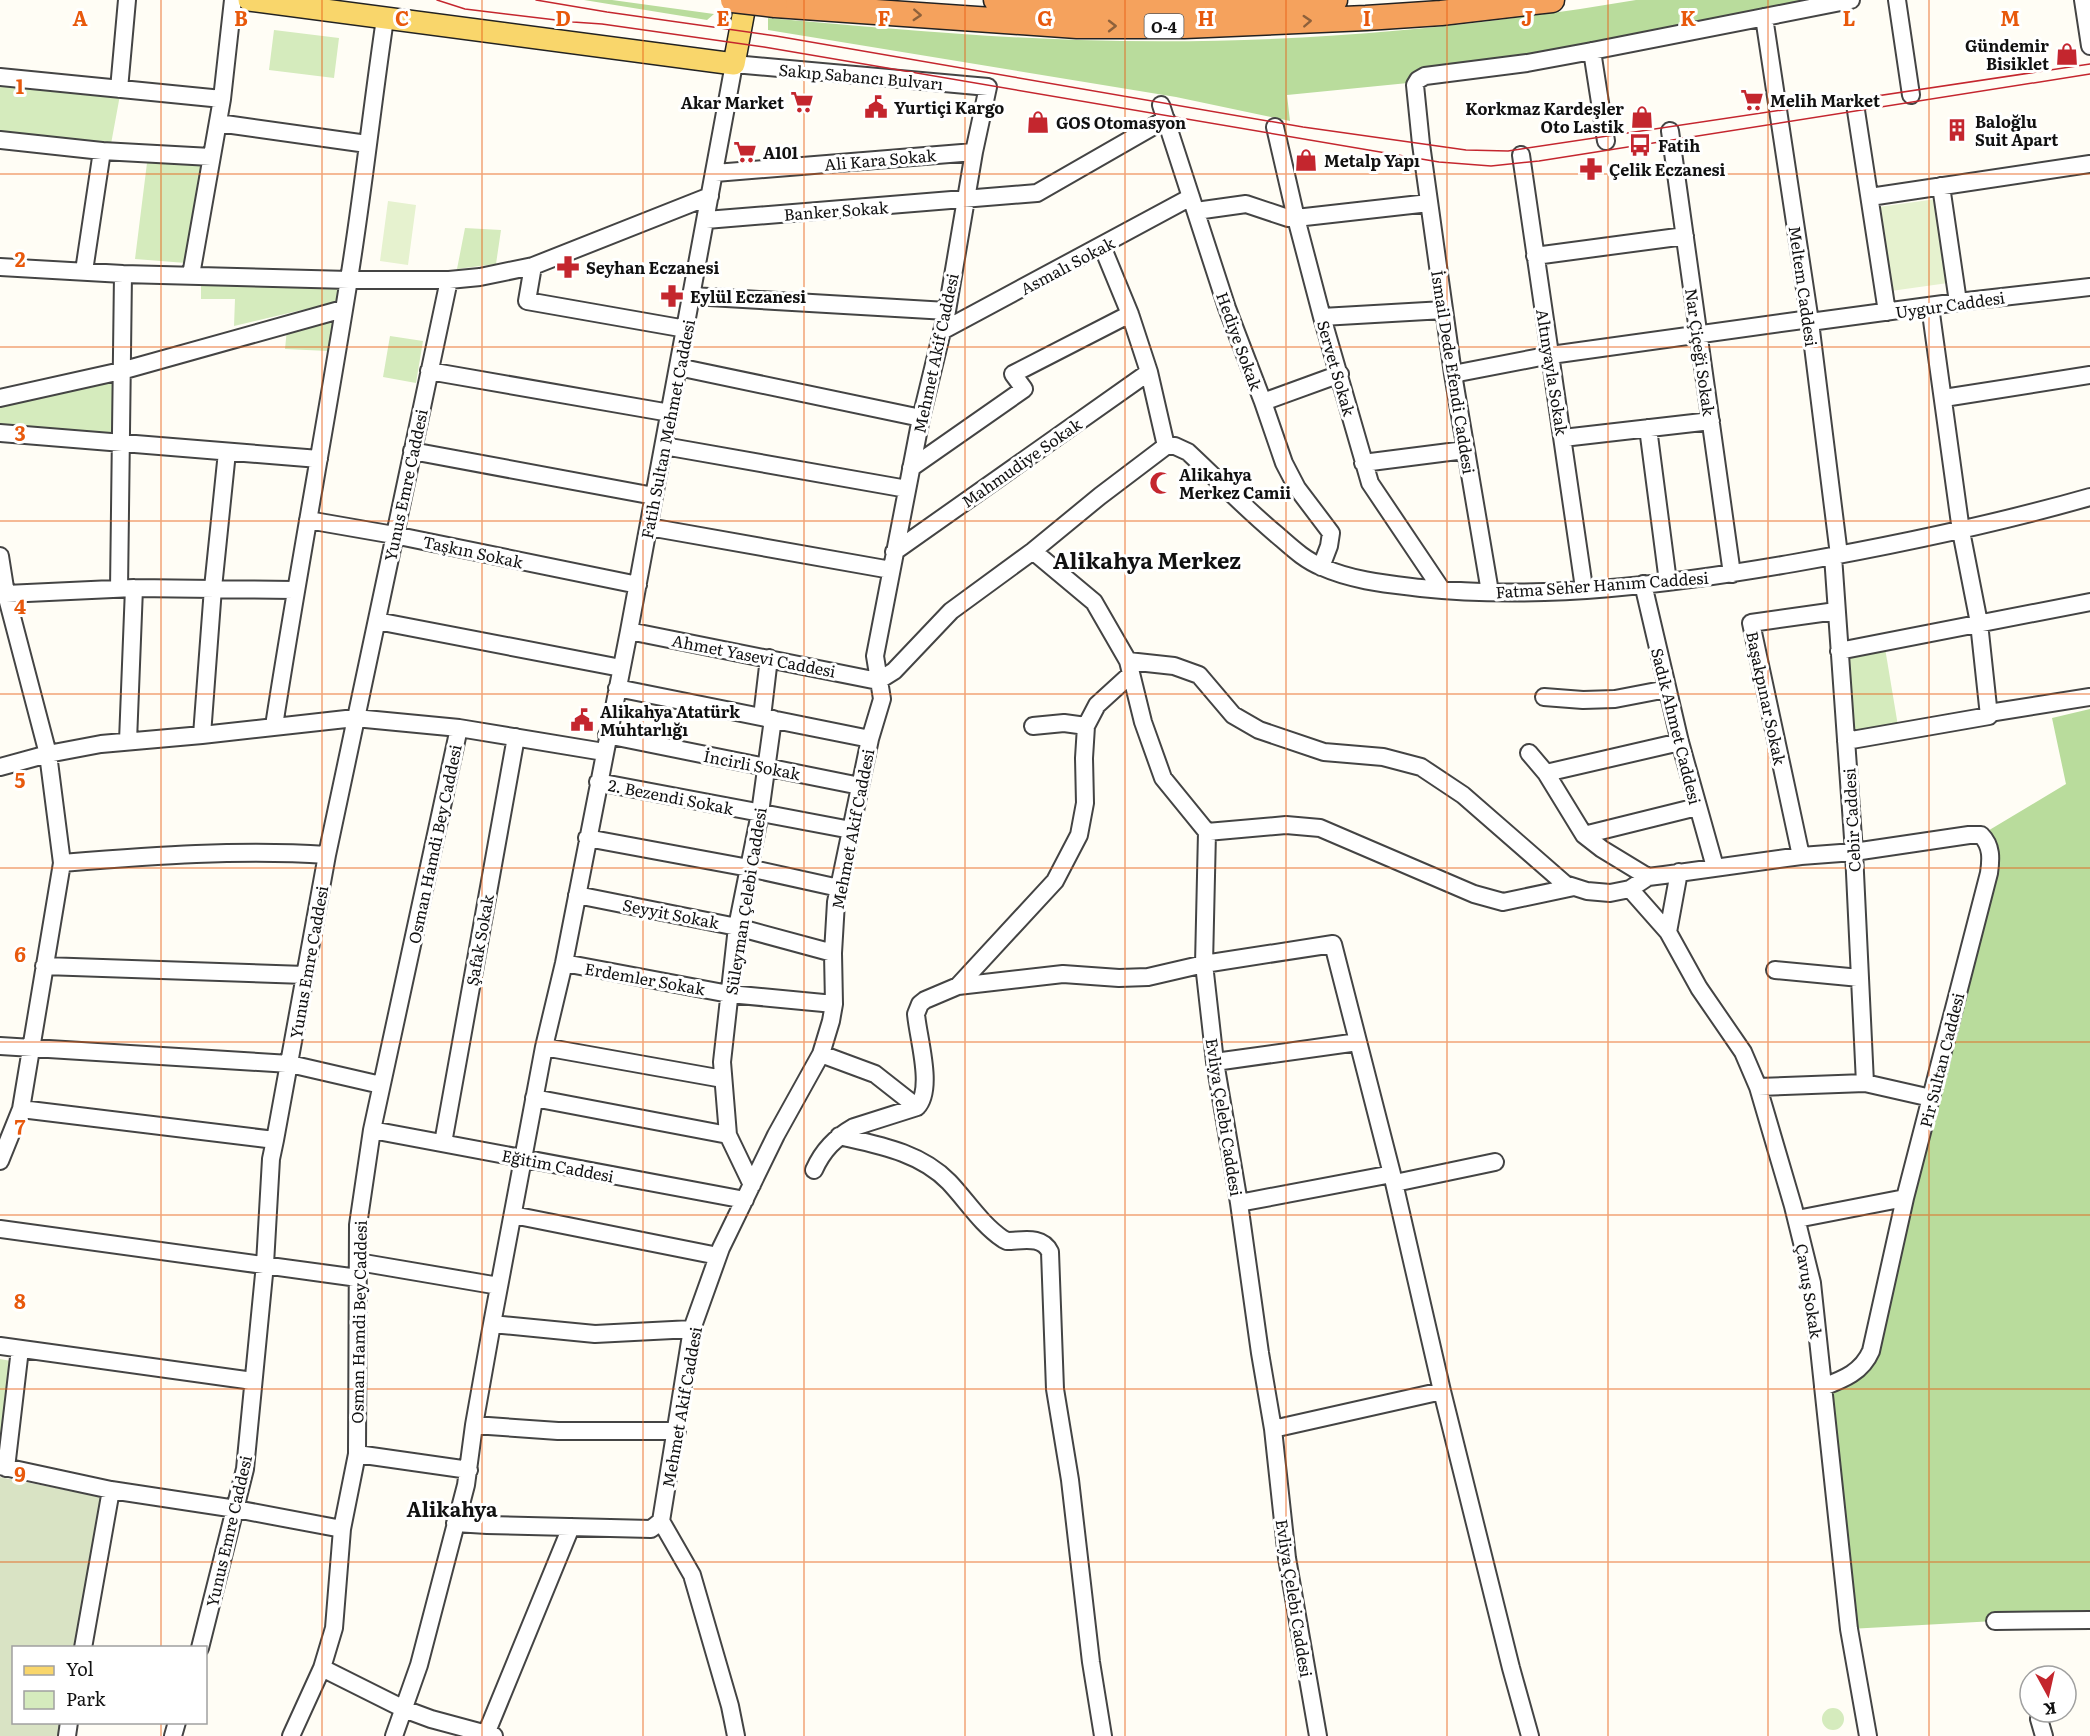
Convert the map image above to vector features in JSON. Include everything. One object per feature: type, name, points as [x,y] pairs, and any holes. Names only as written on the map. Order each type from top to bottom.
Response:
[{"type":"highway","name":"O-4","points":[[732,0],[1077,26],[1184,26],[1366,18],[1452,12],[1552,0]]},
{"type":"highway","name":"O-4","points":[[996,0],[1168,5],[1335,0]]},
{"type":"main road","points":[[249,0],[734,64]]},
{"type":"main road","name":"Fatih Sultan Mehmet Caddesi","points":[[734,64],[746,0]]},
{"type":"street","points":[[119,89],[127,0]]},
{"type":"street","points":[[191,275],[222,99],[233,0]]},
{"type":"street","points":[[1606,141],[1592,51],[1851,0]]},
{"type":"street","points":[[1897,0],[1911,95]]},
{"type":"street","points":[[2083,0],[2090,46]]},
{"type":"street","name":"Meltem Caddesi","points":[[1764,17],[1810,321],[1836,556]]},
{"type":"street","points":[[274,726],[294,590],[320,459],[349,280],[385,19]]},
{"type":"street","name":"İsmail Dede Efendi Caddesi","points":[[1490,592],[1453,374],[1415,85],[1425,76],[1527,63],[1592,51]]},
{"type":"street","name":"Sakıp Sabancı Bulvarı","points":[[734,64],[988,87]]},
{"type":"street","name":"Fatih Sultan Mehmet Caddesi","points":[[394,1736],[419,1665],[468,1470],[474,1425],[534,1098],[564,963],[638,585],[734,64]]},
{"type":"street","points":[[0,77],[222,99]]},
{"type":"street","name":"Mehmet Akif Caddesi","points":[[661,1521],[692,1329],[718,1256],[776,1136],[821,1054],[831,1021],[834,1005],[833,953],[836,902],[870,739],[882,699],[875,656],[921,418],[947,311],[965,200],[988,87]]},
{"type":"street","points":[[1855,104],[1887,312]]},
{"type":"street","name":"Banker Sokak","points":[[706,220],[1037,193],[1164,112]]},
{"type":"street","name":"Hediye Sokak","points":[[1164,112],[1227,308],[1290,477],[1330,533],[1329,546],[1321,567]]},
{"type":"street","points":[[218,123],[367,144]]},
{"type":"street","name":"Servet Sokak","points":[[1275,127],[1296,218],[1363,463],[1375,494],[1442,590]]},
{"type":"street","name":"Nar Çiçeği Sokak","points":[[1670,131],[1732,574]]},
{"type":"street","points":[[0,140],[102,151],[211,157]]},
{"type":"street","points":[[84,271],[102,151]]},
{"type":"street","name":"Ali Kara Sokak","points":[[715,173],[974,152]]},
{"type":"street","name":"Altınyayla Sokak","points":[[1521,155],[1584,588]]},
{"type":"street","points":[[1870,197],[2090,164]]},
{"type":"street","points":[[1941,186],[1958,302]]},
{"type":"street","points":[[0,267],[349,280],[480,278],[532,266],[710,196]]},
{"type":"street","points":[[1193,204],[1246,204],[1288,218],[1296,218],[1429,203]]},
{"type":"street","name":"Asmalı Sokak","points":[[942,331],[1102,246],[1193,204]]},
{"type":"street","points":[[1535,256],[1685,236]]},
{"type":"street","points":[[878,681],[894,670],[951,611],[1033,551],[1108,489],[1166,446],[1149,372],[1130,314],[1102,246]]},
{"type":"street","points":[[532,266],[527,301],[686,329]]},
{"type":"street","points":[[123,273],[121,442],[128,741]]},
{"type":"street","name":"Yunus Emre Caddesi","points":[[200,1646],[245,1469],[265,1264],[274,1140],[290,1064],[327,855],[449,280]]},
{"type":"street","name":"Uygur Caddesi","points":[[1453,374],[1551,356],[1699,335],[2090,287]]},
{"type":"street","points":[[692,296],[947,311]]},
{"type":"street","points":[[1930,306],[1961,531],[1979,623],[1989,714]]},
{"type":"street","points":[[0,398],[121,371],[343,309]]},
{"type":"street","points":[[1322,317],[1444,310]]},
{"type":"street","points":[[911,468],[1024,389],[1013,374],[1130,314]]},
{"type":"street","points":[[678,367],[921,418]]},
{"type":"street","points":[[429,371],[670,413]]},
{"type":"street","name":"Mahmudiye Sokak","points":[[894,552],[1149,372]]},
{"type":"street","points":[[1263,402],[1340,374]]},
{"type":"street","points":[[1944,398],[2090,375]]},
{"type":"street","points":[[1563,438],[1711,421]]},
{"type":"street","points":[[1648,428],[1668,582]]},
{"type":"street","points":[[0,432],[320,459]]},
{"type":"street","points":[[664,446],[907,489]]},
{"type":"street","name":"Fatma Seher Hanım Caddesi","points":[[1166,446],[1176,446],[1188,452],[1268,527],[1308,560],[1321,567],[1356,578],[1442,590],[1490,592],[1584,588],[1668,582],[1732,574],[1961,531],[2090,497]]},
{"type":"street","points":[[1363,463],[1465,450]]},
{"type":"street","points":[[412,451],[654,496]]},
{"type":"street","points":[[202,735],[213,588],[227,452]]},
{"type":"street","name":"Taşkın Sokak","points":[[308,520],[394,535],[638,585]]},
{"type":"street","points":[[649,527],[891,570]]},
{"type":"street","points":[[1033,551],[1094,602],[1130,667],[1143,722],[1163,778],[1207,832],[1286,825],[1320,828],[1474,894],[1503,902],[1574,887]]},
{"type":"street","points":[[0,555],[6,594],[48,754],[62,863],[21,1108],[3,1145],[0,1161]]},
{"type":"street","name":"Cebir Caddesi","points":[[1836,556],[1836,611],[1854,852],[1865,1083]]},
{"type":"street","name":"Sadık Ahmet Caddesi","points":[[1644,584],[1666,689],[1714,867]]},
{"type":"street","points":[[6,594],[126,589],[294,590]]},
{"type":"street","points":[[1839,651],[2090,602]]},
{"type":"street","name":"Başakpınar Sokak","points":[[1801,856],[1751,623],[1836,611]]},
{"type":"street","points":[[376,621],[621,668]]},
{"type":"street","name":"Ahmet Yasevi Caddesi","points":[[629,631],[878,681]]},
{"type":"street","name":"Süleyman Çelebi Caddesi","points":[[748,1192],[728,1135],[723,1079],[729,994],[738,927],[760,813],[766,766],[769,658]]},
{"type":"street","points":[[958,986],[1055,881],[1079,835],[1085,803],[1086,726],[1097,705],[1130,667],[1174,666],[1199,675],[1233,715],[1258,730],[1324,752],[1383,757],[1422,767],[1463,795],[1565,884],[1574,887],[1610,894],[1630,889],[1648,877],[1801,856],[1854,852]]},
{"type":"street","points":[[617,688],[870,739]]},
{"type":"street","points":[[1544,696],[1609,700],[1666,689]]},
{"type":"street","points":[[1846,741],[2090,697]]},
{"type":"street","points":[[0,767],[79,747],[355,718],[459,728],[604,752]]},
{"type":"street","points":[[1033,726],[1064,723],[1086,726]]},
{"type":"street","name":"Osman Hamdi Bey Caddesi","points":[[291,1736],[322,1668],[334,1628],[342,1529],[357,1454],[358,1225],[381,1085],[459,728]]},
{"type":"street","name":"İncirli Sokak","points":[[608,735],[860,786]]},
{"type":"street","name":"Şafak Sokak","points":[[443,1143],[516,737]]},
{"type":"street","points":[[1546,774],[1680,742]]},
{"type":"street","points":[[1529,753],[1546,774],[1584,835],[1602,849],[1648,877]]},
{"type":"street","name":"2. Bezendi Sokak","points":[[598,782],[851,830]]},
{"type":"street","points":[[1584,835],[1697,807]]},
{"type":"street","name":"Evliya Çelebi Caddesi","points":[[1207,832],[1204,964],[1215,1062],[1273,1429],[1287,1558],[1318,1736]]},
{"type":"street","name":"Pir Sultan Caddesi","points":[[1823,1387],[1862,1367],[1871,1351],[1905,1198],[1989,873],[1990,861],[1988,842],[1981,836],[1969,835],[1854,852]]},
{"type":"street","points":[[587,838],[749,868],[839,888]]},
{"type":"street","points":[[62,863],[201,852],[275,851],[327,855]]},
{"type":"street","points":[[1668,932],[1679,872]]},
{"type":"street","name":"Çavuş Sokak","points":[[1630,889],[1668,932],[1699,988],[1743,1052],[1758,1087],[1797,1219],[1812,1282],[1849,1629],[1869,1736]]},
{"type":"street","name":"Seyyit Sokak","points":[[577,895],[738,927],[833,953]]},
{"type":"street","points":[[814,1170],[826,1149],[839,1136],[854,1127],[917,1107],[921,1102],[925,1088],[916,1021],[917,1009],[925,1000],[958,986],[1063,975],[1135,978],[1204,964],[1334,945],[1394,1178],[1442,1391],[1530,1736]]},
{"type":"street","name":"Erdemler Sokak","points":[[564,963],[729,994],[834,1005]]},
{"type":"street","points":[[44,966],[305,975]]},
{"type":"street","points":[[1775,970],[1860,978]]},
{"type":"street","points":[[1215,1062],[1358,1042]]},
{"type":"street","points":[[0,1046],[290,1064],[381,1085]]},
{"type":"street","points":[[544,1047],[723,1079]]},
{"type":"street","points":[[821,1054],[875,1074],[917,1107]]},
{"type":"street","points":[[1758,1087],[1865,1083],[1931,1098]]},
{"type":"street","points":[[534,1098],[728,1135]]},
{"type":"street","points":[[21,1108],[274,1140]]},
{"type":"street","name":"Eğitim Caddesi","points":[[372,1130],[523,1158],[748,1192]]},
{"type":"street","points":[[839,1136],[885,1147],[918,1159],[948,1180],[980,1220],[1003,1239],[1006,1241],[1037,1240],[1048,1247],[1051,1262],[1055,1389],[1070,1480],[1091,1662],[1103,1736]]},
{"type":"street","points":[[1239,1203],[1495,1162]]},
{"type":"street","points":[[1797,1219],[1905,1198]]},
{"type":"street","points":[[513,1215],[718,1256]]},
{"type":"street","points":[[0,1229],[265,1264],[358,1270],[499,1286]]},
{"type":"street","points":[[492,1324],[595,1334],[692,1329]]},
{"type":"street","points":[[0,1346],[253,1381]]},
{"type":"street","points":[[20,1348],[3,1467],[111,1490],[236,1509],[342,1529]]},
{"type":"street","points":[[1273,1429],[1442,1391]]},
{"type":"street","points":[[474,1425],[558,1431],[677,1431]]},
{"type":"street","points":[[357,1454],[468,1470]]},
{"type":"street","points":[[83,1646],[111,1490]]},
{"type":"street","points":[[455,1523],[651,1529],[661,1521],[692,1575],[730,1706],[736,1736]]},
{"type":"street","points":[[322,1668],[404,1709],[490,1735],[572,1527]]},
{"type":"street","points":[[1995,1621],[2090,1620]]},
{"type":"green space","points":[[584,0],[612,0],[714,14],[707,20]]},
{"type":"green space","points":[[1636,0],[1825,0],[1408,83],[1287,95],[1290,121],[1176,97],[768,30],[768,18],[1041,39],[1220,41],[1429,28]]},
{"type":"green space","points":[[274,30],[339,38],[334,78],[269,70]]},
{"type":"green space","points":[[0,82],[120,95],[111,144],[0,131]]},
{"type":"green space","points":[[147,163],[202,164],[186,263],[135,259]]},
{"type":"green space","points":[[1936,199],[1948,283],[1891,291],[1879,207]]},
{"type":"green space","points":[[388,201],[416,205],[408,265],[380,261]]},
{"type":"green space","points":[[465,228],[501,230],[496,264],[457,269]]},
{"type":"green space","points":[[201,281],[339,287],[336,302],[234,326],[235,299],[201,299]]},
{"type":"green space","points":[[335,317],[328,351],[285,349],[287,329]]},
{"type":"green space","points":[[390,336],[423,341],[416,383],[383,377]]},
{"type":"green space","points":[[114,377],[113,433],[0,427],[0,403]]},
{"type":"green space","points":[[1885,648],[1898,726],[1854,735],[1846,654]]},
{"type":"green space","points":[[2090,709],[2090,1620],[1995,1621],[1849,1629],[1823,1387],[1862,1367],[1989,873],[1981,835],[2066,784],[2052,718]]},
{"type":"green space","points":[[0,1359],[11,1361],[0,1454]]},
{"type":"green space","points":[[0,1477],[101,1497],[75,1646],[12,1646],[12,1724],[62,1724],[60,1736],[0,1736]]},
{"type":"green space","points":[[1833,1708],[1841,1711],[1844,1719],[1841,1727],[1833,1730],[1825,1727],[1822,1719],[1825,1711]]},
{"type":"tram line","points":[[437,0],[465,9],[602,24],[764,47],[1439,162],[1491,166],[1539,161],[2090,74]]},
{"type":"tram line","points":[[536,0],[776,36],[1303,127],[1466,150],[1508,151],[2090,64]]},
{"type":"place","name":"Gündemir Bisiklet","points":[[2067,54]]},
{"type":"place","name":"Melih Market","points":[[1752,100]]},
{"type":"place","name":"Akar Market","points":[[802,102]]},
{"type":"place","name":"Yurtiçi Kargo","points":[[876,107]]},
{"type":"place","name":"Korkmaz Kardeşler Oto Lastik","points":[[1642,117]]},
{"type":"place","name":"GOS Otomasyon","points":[[1038,122]]},
{"type":"place","name":"Baloğlu Suit Apart","points":[[1957,130]]},
{"type":"place","name":"Fatih","points":[[1640,145]]},
{"type":"place","name":"A101","points":[[745,152]]},
{"type":"place","name":"Metalp Yapı","points":[[1306,160]]},
{"type":"place","name":"Çelik Eczanesi","points":[[1591,169]]},
{"type":"place","name":"Seyhan Eczanesi","points":[[568,267]]},
{"type":"place","name":"Eylül Eczanesi","points":[[672,296]]},
{"type":"place","name":"Alikahya Merkez Camii","points":[[1161,483]]},
{"type":"place","name":"Alikahya Atatürk Muhtarlığı","points":[[582,720]]},
{"type":"district","name":"Alikahya Merkez","points":[[1147,559]]},
{"type":"district","name":"Alikahya","points":[[452,1508]]}]
